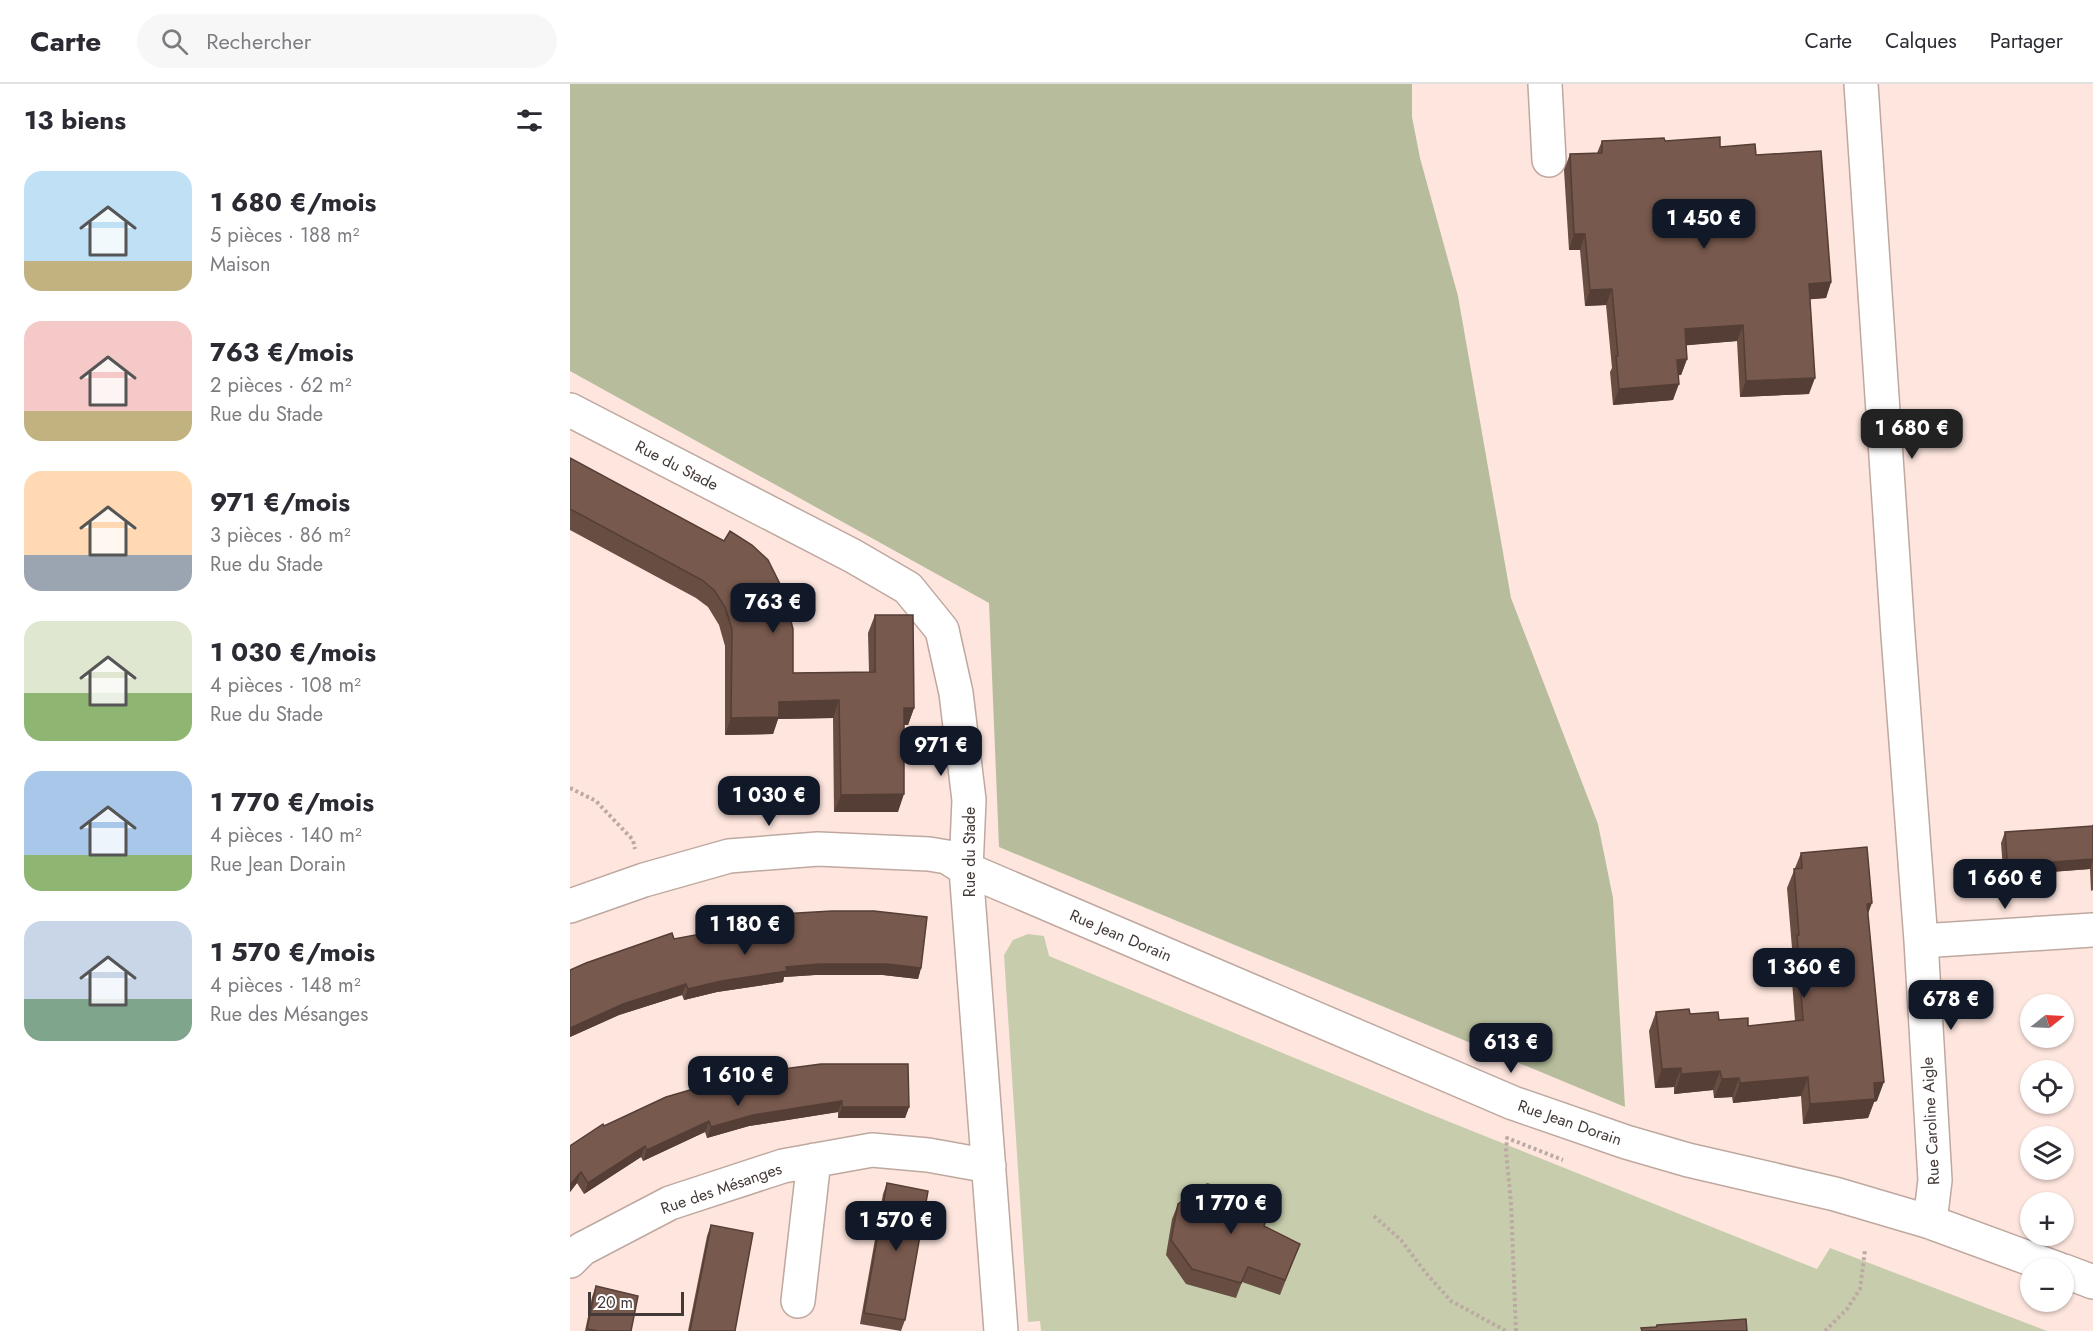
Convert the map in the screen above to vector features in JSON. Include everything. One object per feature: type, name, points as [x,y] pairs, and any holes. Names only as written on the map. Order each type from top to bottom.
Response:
[{"type":"street","points":[[1545,84],[1549,160]]},
{"type":"street","name":"Rue Caroline Aigle","points":[[1862,84],[1935,1180],[1930,1222]]},
{"type":"street","name":"Rue du Stade","points":[[570,410],[853,556],[908,588],[942,630],[956,693],[969,800],[966,869],[1001,1331]]},
{"type":"street","name":"Rue Jean Dorain","points":[[570,906],[644,880],[729,856],[818,849],[929,854],[947,857],[966,869],[1513,1103],[1626,1142],[1688,1160],[1835,1194],[1930,1222],[2028,1258]]},
{"type":"street","points":[[1920,941],[2093,930]]},
{"type":"street","name":"Rue des Mésanges","points":[[570,1261],[582,1250],[670,1203],[783,1166],[872,1150],[928,1155],[989,1166]]},
{"type":"street","points":[[798,1301],[814,1161]]},
{"type":"street","points":[[2074,1275],[2093,1282]]},
{"type":"path","points":[[570,788],[596,801],[633,840],[644,880]]},
{"type":"path","points":[[1515,1331],[1514,1256],[1507,1138],[1563,1160]]},
{"type":"path","points":[[1374,1216],[1401,1240],[1425,1272],[1452,1301],[1506,1331]]},
{"type":"path","points":[[1826,1331],[1848,1309],[1860,1290],[1865,1250]]},
{"type":"green space","points":[[570,84],[1412,84],[1412,117],[1420,158],[1458,296],[1511,598],[1598,824],[1613,898],[1625,1107],[999,847],[989,603],[570,371]]},
{"type":"green space","points":[[1028,934],[1044,936],[1049,956],[1420,1110],[1817,1269],[1830,1248],[2047,1331],[1041,1331],[1040,1321],[1028,1322],[1004,955],[1013,940]]},
{"type":"building","points":[[1720,137],[1720,147],[1755,144],[1756,155],[1821,151],[1831,282],[1809,284],[1815,378],[1746,381],[1743,325],[1685,329],[1687,359],[1677,360],[1679,384],[1619,389],[1612,289],[1590,290],[1585,234],[1574,234],[1570,154],[1602,153],[1602,141],[1664,138],[1665,141]]},
{"type":"building","points":[[570,458],[724,541],[730,531],[752,545],[768,560],[783,590],[793,629],[793,673],[875,672],[875,615],[913,615],[914,708],[904,708],[904,794],[841,795],[839,700],[779,702],[779,717],[731,718],[732,629],[725,607],[714,590],[702,580],[570,509]]},
{"type":"building","points":[[2093,826],[2093,859],[2039,863],[2040,882],[2009,885],[2005,832]]},
{"type":"building","points":[[1867,847],[1872,903],[1867,904],[1884,1082],[1874,1083],[1875,1099],[1810,1104],[1808,1077],[1740,1083],[1739,1078],[1722,1079],[1720,1071],[1681,1074],[1681,1068],[1662,1069],[1656,1012],[1689,1009],[1690,1014],[1718,1012],[1719,1020],[1748,1018],[1748,1026],[1803,1020],[1794,869],[1802,868],[1801,853]]},
{"type":"building","points":[[874,911],[927,917],[921,968],[887,964],[819,964],[786,967],[787,971],[721,981],[688,989],[686,984],[623,1004],[570,1028],[570,970],[672,933],[674,939],[781,919],[781,914]]},
{"type":"building","points":[[821,1064],[908,1064],[909,1107],[842,1107],[842,1101],[753,1115],[711,1127],[709,1121],[647,1150],[645,1146],[588,1183],[581,1172],[570,1185],[570,1146],[603,1124],[604,1126],[666,1097],[745,1074]]},
{"type":"building","points":[[887,1183],[928,1191],[905,1320],[864,1313]]},
{"type":"building","points":[[1207,1184],[1275,1198],[1264,1226],[1300,1244],[1285,1280],[1248,1267],[1241,1283],[1192,1269],[1171,1240],[1178,1204]]},
{"type":"building","points":[[711,1225],[753,1233],[735,1331],[690,1331]]},
{"type":"building","points":[[596,1286],[638,1296],[631,1331],[587,1329]]},
{"type":"building","points":[[1746,1319],[1747,1331],[1642,1331],[1641,1328],[1657,1325]]}]
